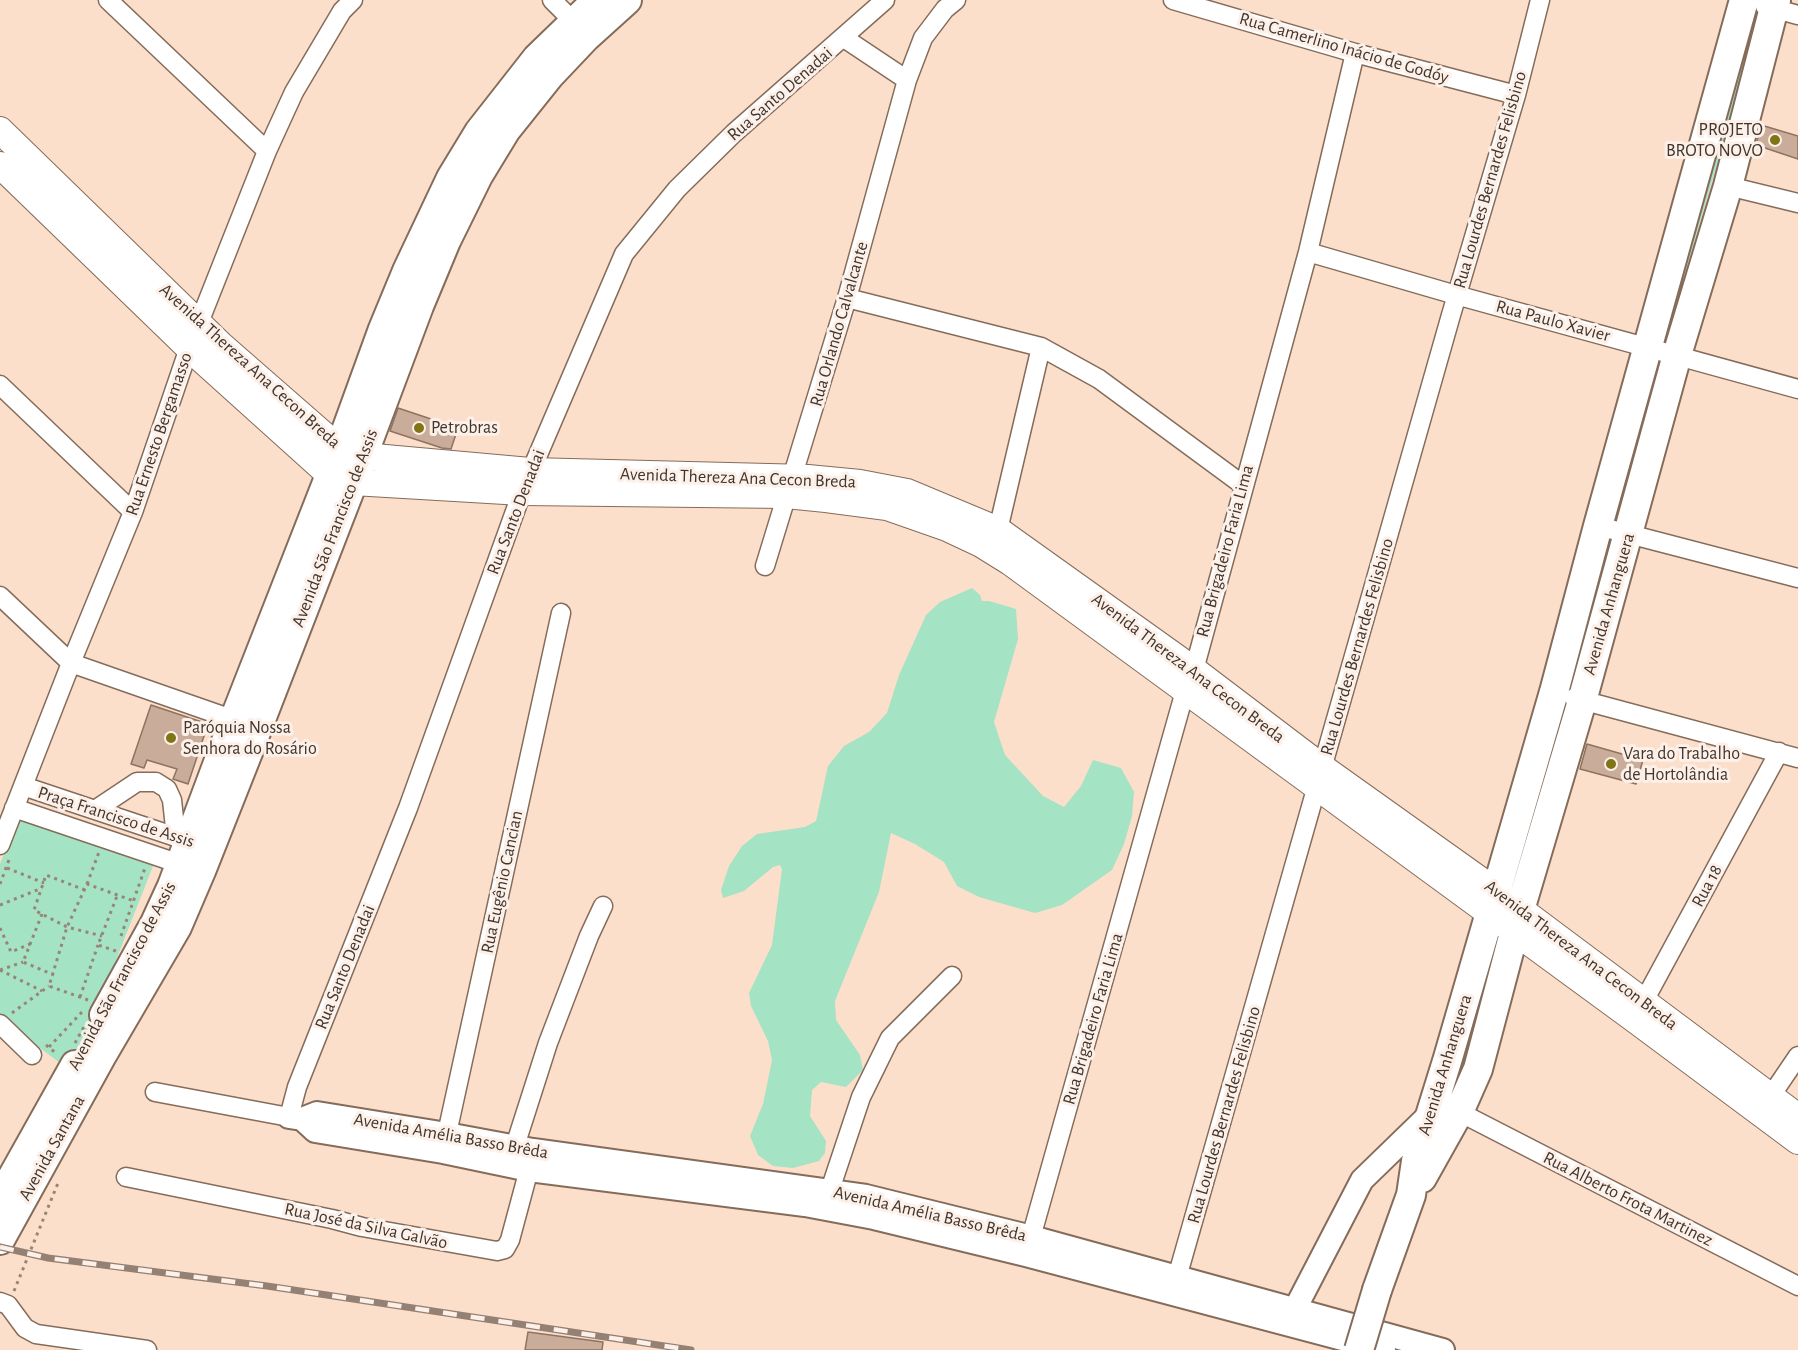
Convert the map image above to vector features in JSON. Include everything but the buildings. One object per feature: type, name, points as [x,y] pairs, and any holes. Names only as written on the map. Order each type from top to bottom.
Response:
[{"type":"main road","name":"Avenida São Francisco de Assis","points":[[347,465],[399,291],[451,178],[479,132],[537,58],[597,0]]},
{"type":"main road","name":"Avenida São Francisco de Assis","points":[[75,1085],[125,955],[160,912],[191,853],[246,723],[347,465],[446,241],[478,176],[506,130],[550,75],[627,0]]},
{"type":"main road","name":"Avenida Anhanguera","points":[[1411,1195],[1431,1165],[1454,1104],[1443,1076],[1554,692],[1743,0]]},
{"type":"main road","name":"Avenida Anhanguera","points":[[1359,1350],[1377,1290],[1411,1195],[1416,1161],[1478,1069],[1517,921],[1582,701],[1677,355],[1782,8]]},
{"type":"main road","name":"Avenida Thereza Ana Cecon Breda","points":[[0,130],[347,465]]},
{"type":"main road","name":"Avenida Thereza Ana Cecon Breda","points":[[0,165],[189,348],[347,465],[526,481],[790,486],[860,483],[907,492],[998,530],[1189,680],[1640,1010],[1765,1105],[1798,1141]]},
{"type":"main road","name":"Avenida Thereza Ana Cecon Breda","points":[[790,486],[886,507],[947,528],[981,544],[1189,680]]},
{"type":"main road","name":"Avenida São Francisco de Assis","points":[[75,1085],[177,927],[191,853]]},
{"type":"main road","points":[[1443,1076],[1453,1082],[1454,1104]]},
{"type":"main road","name":"Avenida Santana","points":[[0,1240],[34,1160],[75,1085]]},
{"type":"main road","name":"Avenida Thereza Ana Cecon Breda","points":[[1765,1105],[1798,1118]]},
{"type":"main road","name":"Avenida Santana","points":[[0,1199],[34,1160]]},
{"type":"street","points":[[108,0],[267,151]]},
{"type":"street","points":[[552,0],[573,21]]},
{"type":"street","name":"Rua Santo Denadai","points":[[295,1118],[297,1087],[408,808],[526,481],[624,254],[677,189],[734,133],[885,0]]},
{"type":"street","name":"Rua Orlando Calvalcante","points":[[765,566],[847,298],[908,80],[923,38],[945,9],[956,0]]},
{"type":"street","name":"Rua Camerlino Inácio de Godóy","points":[[1173,0],[1516,95]]},
{"type":"street","name":"Rua Lourdes Bernardes Felisbino","points":[[1175,1285],[1456,295],[1516,95],[1540,0]]},
{"type":"street","points":[[1743,0],[1782,8]]},
{"type":"street","name":"Rua Ernesto Bergamasso","points":[[5,851],[9,809],[23,786],[133,512],[198,323],[267,151],[294,92],[342,4]]},
{"type":"street","points":[[844,38],[908,80]]},
{"type":"street","name":"Rua Brigadeiro Faria Lima","points":[[1029,1246],[1308,252],[1355,52]]},
{"type":"street","points":[[1728,186],[1798,203]]},
{"type":"street","name":"Rua Paulo Xavier","points":[[1308,252],[1798,389]]},
{"type":"street","points":[[847,298],[1041,347],[1098,378],[1243,485]]},
{"type":"street","points":[[998,530],[1041,347]]},
{"type":"street","points":[[0,386],[133,512]]},
{"type":"street","points":[[1598,526],[1798,578]]},
{"type":"street","points":[[0,596],[71,663],[246,723]]},
{"type":"street","name":"Rua Eugênio Cancian","points":[[445,1143],[561,613]]},
{"type":"street","points":[[1554,692],[1798,758]]},
{"type":"street","name":"Rua 18","points":[[1640,1010],[1779,752]]},
{"type":"street","points":[[95,810],[137,782],[146,780],[156,782],[167,789],[191,853]]},
{"type":"street","name":"Praça Francisco de Assis","points":[[23,786],[95,810],[191,853]]},
{"type":"street","name":"Praça Francisco de Assis","points":[[9,809],[191,853]]},
{"type":"street","points":[[526,1155],[548,1042],[603,906]]},
{"type":"street","points":[[830,1190],[861,1097],[890,1038],[952,976]]},
{"type":"street","points":[[8,1023],[36,1048]]},
{"type":"street","points":[[1765,1105],[1798,1056]]},
{"type":"street","name":"Avenida Amélia Basso Brêda","points":[[155,1092],[295,1118],[315,1131],[445,1143],[526,1155],[1029,1246]]},
{"type":"street","points":[[1295,1309],[1362,1180],[1386,1156],[1454,1104]]},
{"type":"street","name":"Rua Alberto Frota Martinez","points":[[1454,1104],[1798,1286]]},
{"type":"street","name":"Avenida Amélia Basso Brêda","points":[[526,1155],[830,1190],[903,1204],[1029,1246],[1175,1285],[1384,1350]]},
{"type":"street","name":"Rua José da Silva Galvão","points":[[126,1177],[362,1227],[497,1251],[505,1249],[510,1240],[526,1155]]},
{"type":"street","points":[[1386,1156],[1401,1156],[1416,1161]]},
{"type":"street","name":"Avenida Amélia Basso Brêda","points":[[1175,1285],[1295,1309],[1443,1350]]},
{"type":"street","points":[[0,1302],[8,1305],[25,1328],[36,1334],[147,1350]]},
{"type":"path","points":[[0,884],[6,868],[5,851]]},
{"type":"path","points":[[8,1023],[8,1015],[49,986],[68,927],[99,852],[108,855]]},
{"type":"path","points":[[99,945],[125,955],[134,901],[146,867],[136,864]]},
{"type":"path","points":[[6,868],[44,883]]},
{"type":"path","points":[[85,890],[46,875],[34,910],[68,927],[102,936]]},
{"type":"path","points":[[87,884],[134,901]]},
{"type":"path","points":[[0,905],[42,888]]},
{"type":"path","points":[[80,997],[117,896]]},
{"type":"path","points":[[23,962],[42,913]]},
{"type":"path","points":[[0,928],[12,952],[30,944]]},
{"type":"path","points":[[0,970],[23,962],[54,975]]},
{"type":"path","points":[[0,970],[42,991]]},
{"type":"path","points":[[36,1048],[50,1047],[92,1002],[49,986]]},
{"type":"path","points":[[71,1051],[87,1022]]},
{"type":"path","points":[[50,1047],[57,1054]]},
{"type":"green space","points":[[1750,23],[1754,38],[1684,277],[1670,335],[1662,323]]},
{"type":"green space","points":[[1613,544],[1577,684],[1568,682],[1606,548]]},
{"type":"green space","points":[[972,588],[980,595],[982,601],[1016,609],[1018,639],[994,722],[1005,755],[1043,796],[1064,807],[1081,786],[1093,760],[1121,768],[1134,792],[1132,816],[1124,844],[1112,870],[1062,905],[1035,913],[979,897],[957,886],[944,862],[915,844],[891,833],[879,892],[835,1001],[836,1020],[860,1055],[863,1070],[846,1087],[821,1082],[812,1090],[810,1116],[826,1141],[825,1153],[819,1161],[793,1168],[773,1166],[758,1155],[750,1136],[763,1104],[772,1060],[768,1041],[751,1006],[749,993],[772,945],[782,869],[780,865],[773,867],[744,891],[723,898],[721,890],[729,866],[742,846],[757,834],[805,827],[816,821],[828,766],[844,746],[869,732],[887,713],[899,675],[926,615],[940,602]]},
{"type":"green space","points":[[19,817],[155,861],[72,1072],[0,1018],[0,864]]},
{"type":"green space","points":[[1488,952],[1497,955],[1461,1083],[1454,1069]]},
{"type":"railway","points":[[0,1247],[48,1258],[267,1286],[691,1350]]},
{"type":"place","name":"PROJETO BROTO NOVO","points":[[1775,140]]},
{"type":"place","name":"Petrobras","points":[[419,428]]},
{"type":"place","name":"Paróquia Nossa Senhora do Rosário","points":[[171,738]]},
{"type":"place","name":"Vara do Trabalho de Hortolândia","points":[[1611,764]]}]
